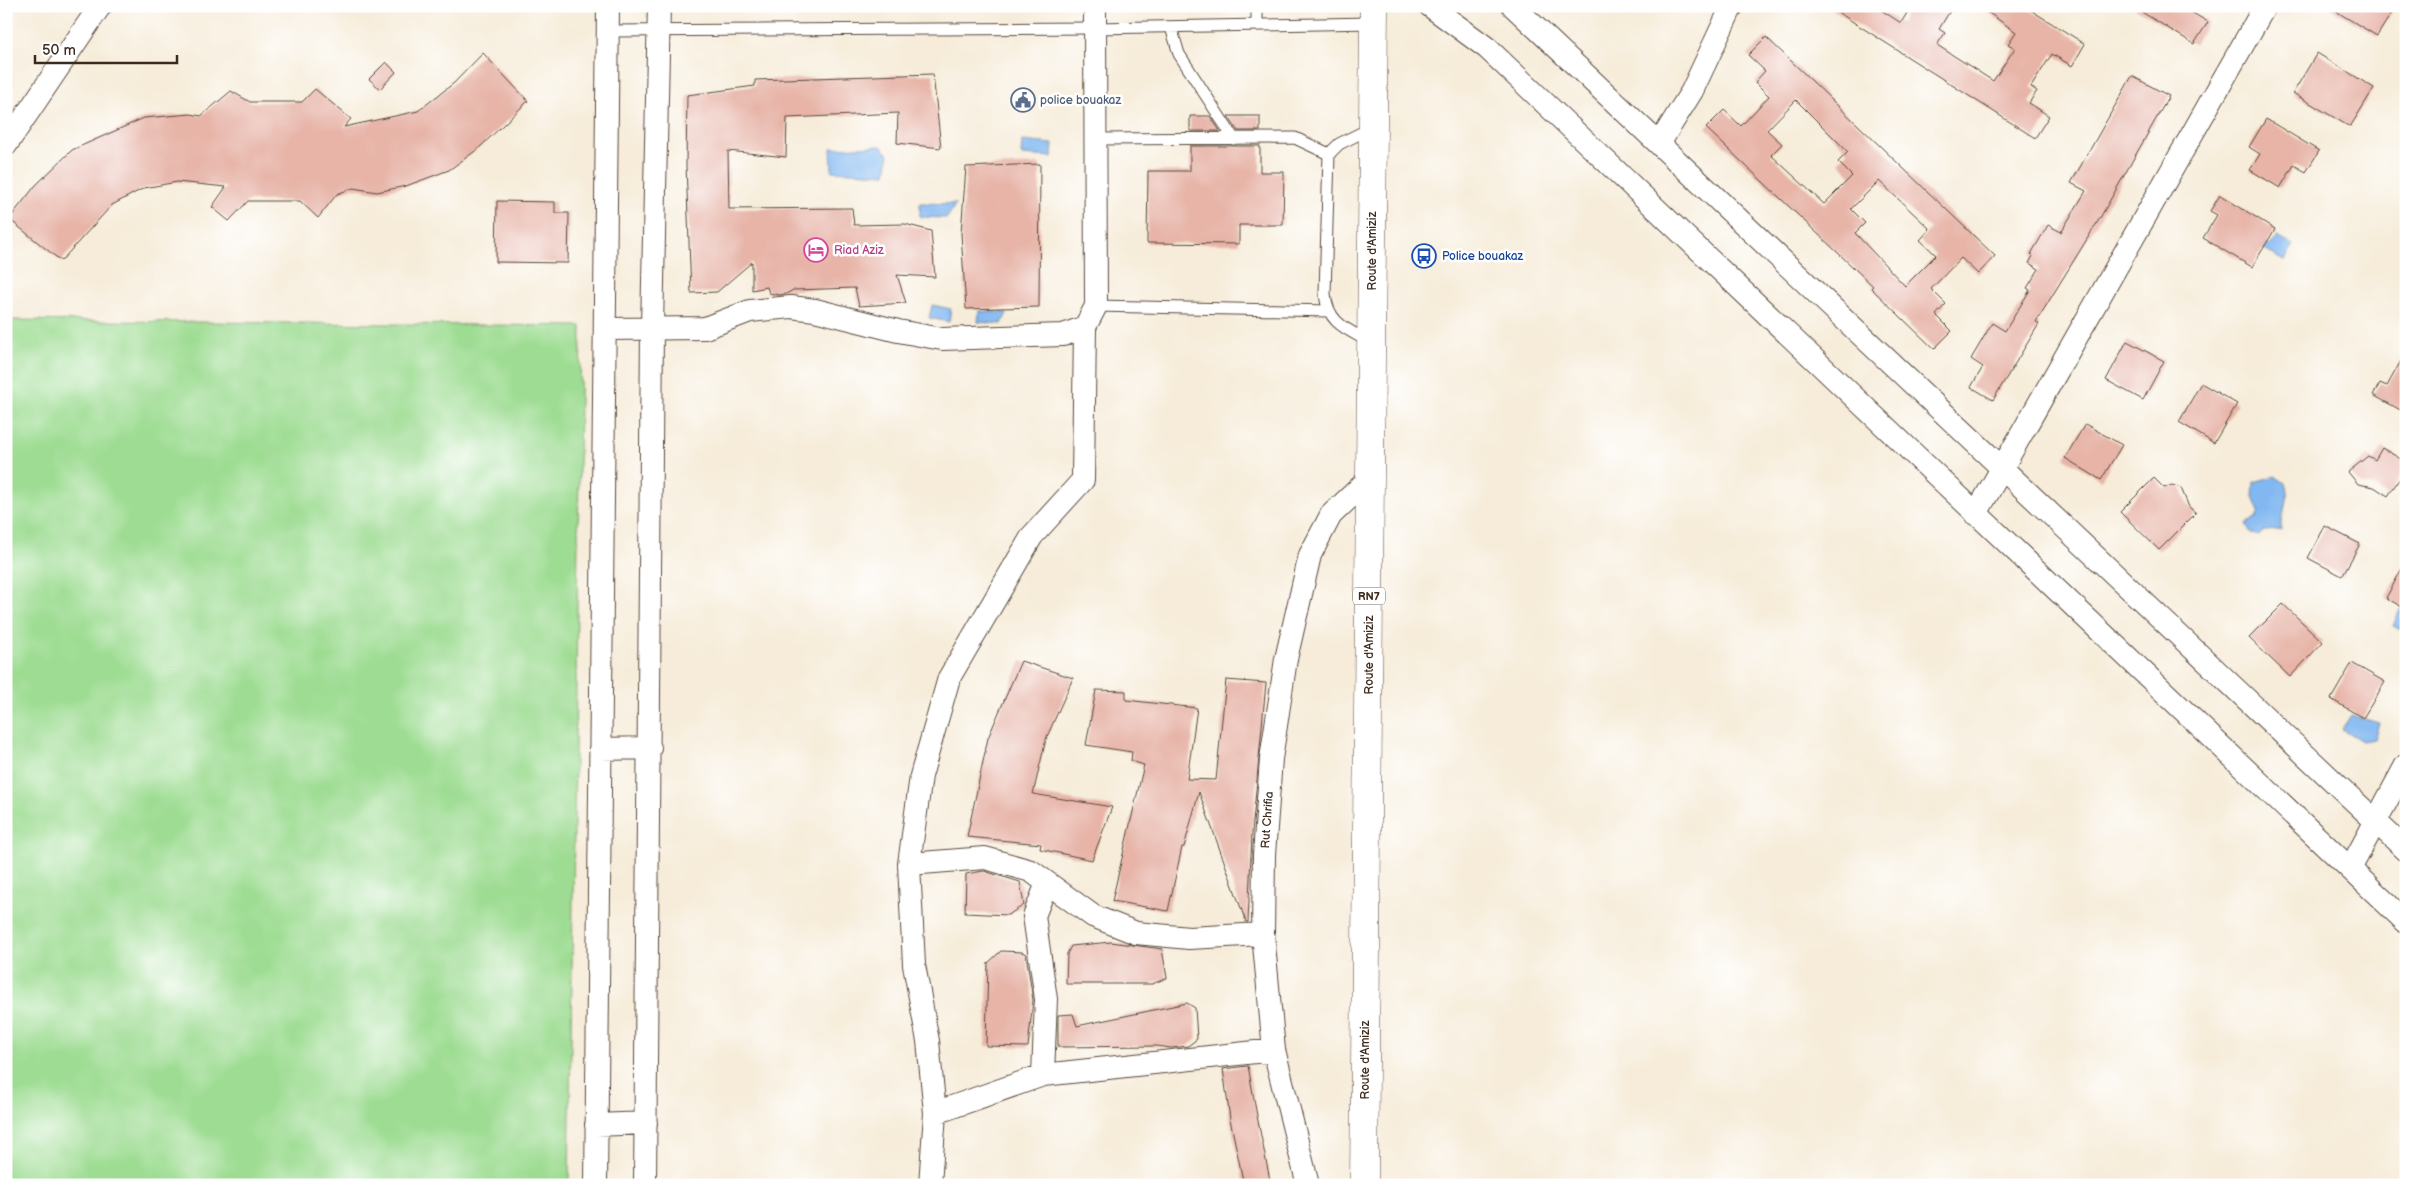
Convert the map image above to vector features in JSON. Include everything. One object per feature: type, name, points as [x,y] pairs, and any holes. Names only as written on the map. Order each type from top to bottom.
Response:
[{"type":"main road","name":"Route d'Amiziz","points":[[1364,1185],[1374,14]]},
{"type":"street","points":[[6,145],[100,6]]},
{"type":"street","points":[[596,1185],[608,6]]},
{"type":"street","points":[[645,1185],[652,328],[659,6]]},
{"type":"street","points":[[1430,6],[1487,48],[2406,922]]},
{"type":"street","points":[[1513,6],[2406,850]]},
{"type":"street","points":[[1659,144],[1692,90],[1732,6]]},
{"type":"street","points":[[1976,514],[2265,6]]},
{"type":"street","points":[[930,1185],[935,1113],[928,1041],[914,965],[909,864],[921,776],[949,678],[1032,536],[1083,480],[1085,327],[1096,306],[1095,17]]},
{"type":"street","points":[[606,329],[706,328],[750,311],[791,307],[815,310],[898,331],[942,339],[1063,335],[1085,327]]},
{"type":"street","name":"Rut Chrifia","points":[[1308,1185],[1274,1050],[1263,934],[1264,855],[1271,759],[1286,659],[1310,555],[1331,514],[1370,478]]},
{"type":"street","points":[[600,749],[650,748]]},
{"type":"street","points":[[2350,870],[2406,765]]},
{"type":"street","points":[[909,864],[986,858],[1032,871],[1093,916],[1136,933],[1189,938],[1263,934]]},
{"type":"street","points":[[1043,1075],[1046,998],[1034,916],[1047,883]]},
{"type":"street","points":[[935,1113],[1043,1075],[1274,1050]]},
{"type":"street","points":[[596,1125],[646,1123]]},
{"type":"lane","points":[[1257,6],[1257,25]]},
{"type":"lane","points":[[608,31],[659,32],[1095,17],[1171,27],[1257,25],[1374,14]]},
{"type":"lane","points":[[1171,27],[1178,54],[1234,139]]},
{"type":"lane","points":[[1371,343],[1338,324],[1328,310],[1325,294],[1329,154],[1339,144],[1373,127]]},
{"type":"lane","points":[[1095,139],[1295,138],[1329,154]]},
{"type":"lane","points":[[1096,306],[1328,310]]},
{"type":"green space","points":[[6,320],[581,326],[569,1185],[6,1185]]},
{"type":"water","points":[[1022,141],[1053,144],[1052,157],[1021,155]]},
{"type":"water","points":[[881,146],[889,154],[886,174],[832,171],[831,148]]},
{"type":"water","points":[[920,203],[956,204],[947,218],[920,217]]},
{"type":"water","points":[[2250,237],[2269,246],[2277,237],[2293,245],[2285,261],[2249,242]]},
{"type":"water","points":[[932,305],[951,309],[949,322],[929,318]]},
{"type":"water","points":[[979,311],[1007,313],[1002,324],[978,322]]},
{"type":"water","points":[[2275,476],[2285,483],[2287,491],[2287,502],[2282,517],[2281,530],[2264,531],[2259,536],[2251,533],[2246,524],[2256,519],[2259,512],[2253,497],[2254,482]]},
{"type":"water","points":[[2400,609],[2406,612],[2406,632],[2393,626]]},
{"type":"water","points":[[2351,715],[2379,723],[2374,739],[2362,741],[2342,729]]},
{"type":"building","points":[[1828,6],[1875,6],[1901,23],[1911,6],[1953,6],[1939,29],[1945,33],[1937,45],[1993,81],[2015,48],[2008,44],[2016,32],[1979,6],[2024,6],[2085,44],[2072,66],[2052,54],[2031,87],[2037,91],[2029,103],[2049,116],[2035,138]]},
{"type":"building","points":[[2132,6],[2181,6],[2208,22],[2194,44]]},
{"type":"building","points":[[2327,6],[2396,6],[2377,36]]},
{"type":"building","points":[[1766,37],[1995,256],[1978,274],[1961,258],[1931,289],[1946,304],[1936,315],[1952,331],[1934,349],[1871,288],[1873,286],[1706,128],[1724,110],[1741,126],[1769,96],[1755,82],[1765,71],[1748,55]],"holes":[[[1796,100],[1848,152],[1838,162],[1852,176],[1824,204],[1771,155],[1782,144],[1767,130]],[[1879,181],[1930,229],[1920,240],[1936,255],[1905,286],[1855,233],[1865,223],[1851,209]]]},
{"type":"building","points":[[483,53],[528,101],[478,149],[449,170],[406,186],[377,192],[353,188],[337,194],[318,218],[300,201],[248,201],[229,221],[212,207],[226,187],[177,182],[144,188],[112,205],[61,261],[9,219],[36,185],[72,150],[144,118],[191,114],[201,116],[231,91],[250,102],[302,102],[315,89],[351,119],[344,127],[418,111],[454,83]]},
{"type":"building","points":[[2317,53],[2374,88],[2350,127],[2293,93]]},
{"type":"building","points":[[386,62],[396,72],[380,89],[369,79]]},
{"type":"building","points":[[933,74],[941,148],[897,143],[898,113],[787,118],[786,157],[728,151],[729,209],[852,208],[854,225],[905,224],[931,231],[935,277],[897,275],[906,303],[859,306],[855,288],[793,290],[779,295],[769,293],[767,287],[752,290],[752,262],[717,292],[691,293],[686,165],[687,95],[755,86],[755,80]]},
{"type":"building","points":[[2132,76],[2169,96],[2100,218],[2036,322],[2039,324],[1993,400],[1971,387],[1983,367],[1971,359],[1992,323],[2005,331],[2030,290],[2027,288],[2039,269],[2029,263],[2033,256],[2031,254],[2048,225],[2061,232],[2086,191],[2071,183]]},
{"type":"building","points":[[1190,116],[1210,116],[1220,131],[1190,131]]},
{"type":"building","points":[[1228,116],[1260,116],[1260,131],[1238,131]]},
{"type":"building","points":[[2266,119],[2319,151],[2306,172],[2294,165],[2280,188],[2250,170],[2260,154],[2249,147]]},
{"type":"building","points":[[1190,146],[1260,146],[1260,172],[1284,172],[1283,225],[1239,225],[1239,244],[1147,243],[1148,171],[1190,171]]},
{"type":"building","points":[[1040,164],[1039,307],[966,309],[961,233],[966,167]]},
{"type":"building","points":[[2220,195],[2275,229],[2252,267],[2203,238],[2217,215],[2210,211]]},
{"type":"building","points":[[497,201],[555,202],[555,213],[569,213],[568,263],[496,262]]},
{"type":"building","points":[[2127,341],[2164,361],[2143,400],[2106,380]]},
{"type":"building","points":[[2406,352],[2406,413],[2373,395],[2380,383],[2387,386]]},
{"type":"building","points":[[2201,383],[2237,404],[2214,443],[2179,422]]},
{"type":"building","points":[[2085,424],[2122,445],[2101,480],[2065,458]]},
{"type":"building","points":[[2382,448],[2406,462],[2406,469],[2388,496],[2374,487],[2358,484],[2348,472],[2368,456],[2375,460]]},
{"type":"building","points":[[2154,478],[2164,488],[2172,485],[2181,488],[2189,507],[2196,513],[2159,550],[2120,512]]},
{"type":"building","points":[[2325,526],[2360,544],[2342,576],[2308,558]]},
{"type":"building","points":[[2406,561],[2406,609],[2386,598]]},
{"type":"building","points":[[2283,604],[2323,642],[2290,677],[2249,638]]},
{"type":"building","points":[[1021,661],[1073,678],[1046,739],[1033,794],[1112,807],[1092,860],[1040,849],[1041,844],[967,837],[988,738]]},
{"type":"building","points":[[2352,663],[2385,682],[2363,718],[2331,699]]},
{"type":"building","points":[[1226,680],[1266,683],[1252,833],[1248,922],[1246,922],[1199,792],[1184,847],[1182,847],[1168,911],[1112,901],[1144,765],[1131,761],[1132,752],[1086,745],[1096,690],[1126,691],[1126,700],[1197,708],[1187,779],[1216,780]]},
{"type":"building","points":[[984,871],[1020,882],[1024,905],[1008,915],[965,913],[966,874]]},
{"type":"building","points":[[1111,942],[1162,949],[1167,978],[1152,984],[1066,984],[1067,954],[1071,946]]},
{"type":"building","points":[[1001,951],[1022,952],[1026,954],[1033,1000],[1028,1047],[986,1046],[988,963]]},
{"type":"building","points":[[1187,1003],[1195,1008],[1197,1039],[1188,1046],[1171,1048],[1157,1046],[1058,1047],[1058,1015],[1073,1014],[1077,1026]]},
{"type":"building","points":[[1248,1066],[1271,1185],[1244,1185],[1230,1119],[1223,1069]]},
{"type":"place","name":"police bouakaz","points":[[1023,100]]},
{"type":"place","name":"Riad Aziz","points":[[816,250]]},
{"type":"place","name":"Police bouakaz","points":[[1424,256]]}]
